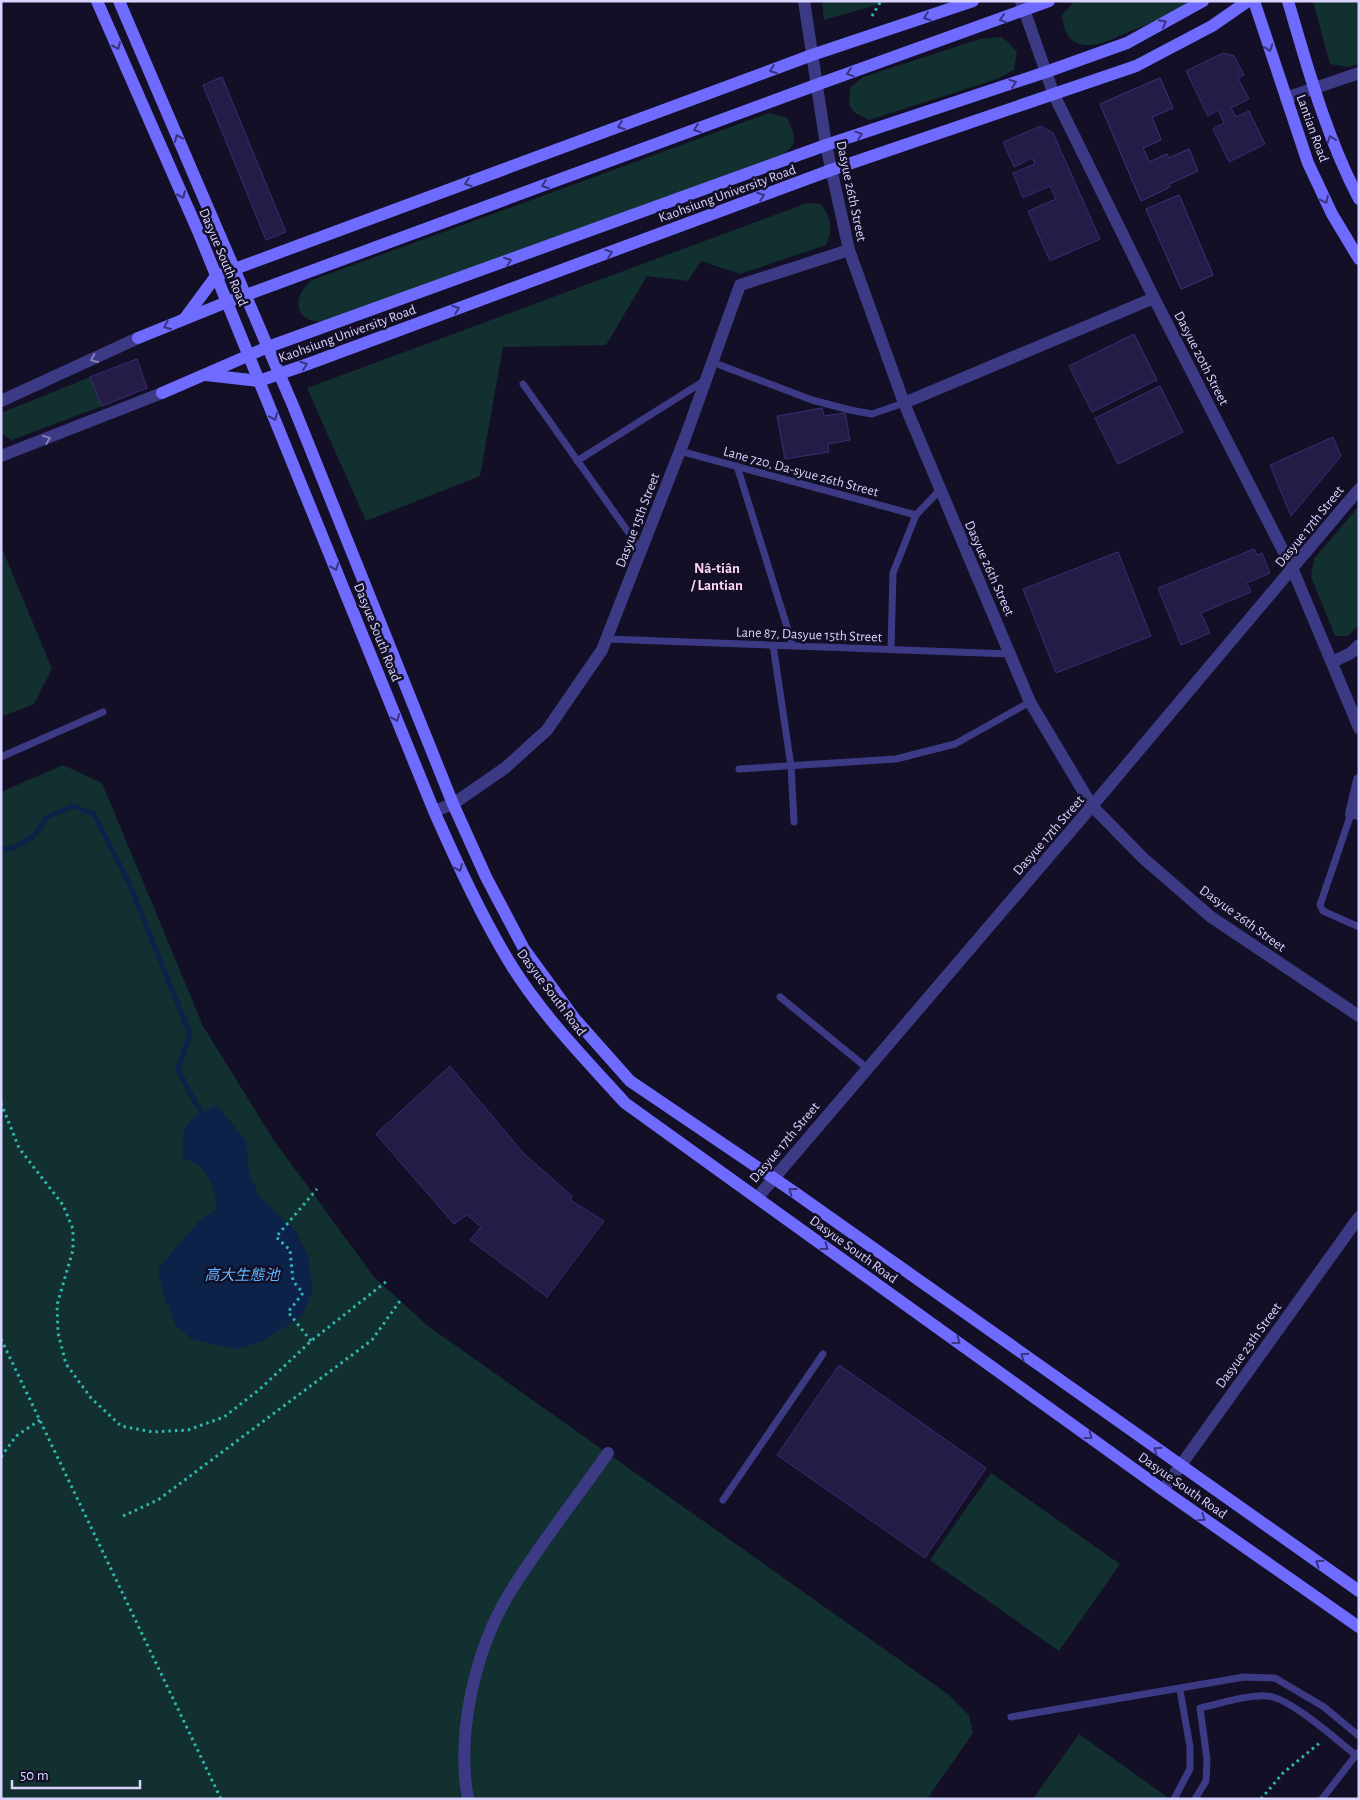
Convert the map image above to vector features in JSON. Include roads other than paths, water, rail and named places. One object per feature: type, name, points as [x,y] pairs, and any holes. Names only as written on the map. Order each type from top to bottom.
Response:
[{"type":"street","name":"Dasyue South Road","points":[[97,1],[227,302],[434,811],[472,895],[514,969],[566,1038],[625,1102],[1162,1490],[1359,1627]]},
{"type":"street","name":"Dasyue South Road","points":[[119,1],[268,347],[453,804],[486,877],[524,949],[575,1020],[630,1081],[773,1178],[1179,1466],[1359,1591]]},
{"type":"street","name":"Dasyue 26th Street","points":[[804,1],[826,145],[849,250],[904,403],[939,491],[1030,702],[1092,806],[1143,858],[1211,917],[1359,1016]]},
{"type":"street","points":[[185,318],[216,276],[812,55],[973,1]]},
{"type":"street","points":[[1,401],[138,338],[245,295],[816,85],[1023,6],[1049,1]]},
{"type":"street","name":"Kaohsiung University Road","points":[[1,456],[206,376],[268,347],[826,145],[1046,72],[1126,43],[1204,1]]},
{"type":"street","name":"Kaohsiung University Road","points":[[206,376],[259,381],[832,170],[1136,66],[1212,26],[1248,1]]},
{"type":"street","name":"Lantian Road","points":[[1254,1],[1308,163],[1332,214],[1359,259]]},
{"type":"street","name":"Lantian Road","points":[[1288,1],[1314,88],[1340,163],[1359,199]]},
{"type":"street","name":"Dasyue 20th Street","points":[[1023,6],[1054,95],[1154,298],[1293,570],[1359,728]]},
{"type":"street","points":[[1286,98],[1359,73]]},
{"type":"street","name":"Dasyue 15th Street","points":[[434,811],[453,804],[505,768],[547,730],[602,650],[680,451],[740,285],[849,250]]},
{"type":"street","points":[[904,403],[1154,298]]},
{"type":"street","name":"Dasyue 17th Street","points":[[757,1198],[1293,570],[1359,488]]},
{"type":"street","points":[[1332,662],[1351,653],[1359,645]]},
{"type":"street","points":[[1355,816],[1359,780]]},
{"type":"street","name":"Dasyue 23th Street","points":[[1162,1490],[1359,1217]]},
{"type":"street","points":[[468,1799],[463,1740],[470,1696],[494,1624],[509,1594],[608,1453]]},
{"type":"lane","points":[[712,362],[812,400],[850,410],[872,414],[904,403]]},
{"type":"lane","points":[[577,461],[706,379]]},
{"type":"lane","points":[[523,384],[641,550]]},
{"type":"lane","name":"Lane 720, Da-syue 26th Street","points":[[680,451],[916,515]]},
{"type":"lane","points":[[737,466],[793,646]]},
{"type":"lane","points":[[891,649],[893,573],[916,515],[939,491]]},
{"type":"lane","name":"Lane 87, Dasyue 15th Street","points":[[606,639],[1010,654]]},
{"type":"lane","points":[[773,645],[791,766],[794,822]]},
{"type":"lane","points":[[739,768],[896,759],[955,744],[1030,702]]},
{"type":"lane","points":[[1,758],[103,712]]},
{"type":"lane","points":[[1355,816],[1320,905],[1323,911],[1359,927]]},
{"type":"lane","points":[[780,996],[867,1068]]},
{"type":"lane","points":[[723,1500],[823,1354]]},
{"type":"lane","points":[[1011,1717],[1180,1690],[1244,1677],[1274,1678],[1324,1708],[1359,1736]]},
{"type":"lane","points":[[1174,1799],[1190,1769],[1190,1747],[1180,1690]]},
{"type":"lane","points":[[1195,1799],[1206,1781],[1208,1759],[1200,1708],[1248,1697],[1272,1697],[1290,1706],[1358,1753],[1322,1799]]},
{"type":"water","name":"高大生態池","points":[[217,1105],[246,1141],[249,1172],[259,1195],[296,1231],[308,1256],[313,1290],[301,1317],[264,1340],[238,1349],[193,1340],[176,1326],[164,1296],[158,1269],[199,1221],[217,1209],[214,1192],[204,1171],[192,1162],[183,1159],[183,1138],[185,1130],[192,1119]]},
{"type":"waterway","points":[[1,849],[13,848],[34,836],[47,817],[73,806],[94,814],[129,883],[190,1034],[178,1070],[201,1113]]},
{"type":"district","name":"Nâ-tiân / Lantian","points":[[717,576]]}]
